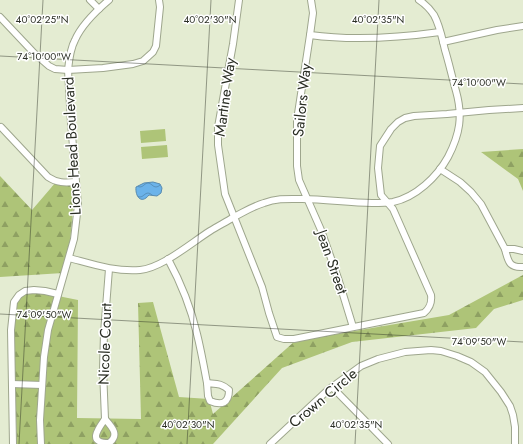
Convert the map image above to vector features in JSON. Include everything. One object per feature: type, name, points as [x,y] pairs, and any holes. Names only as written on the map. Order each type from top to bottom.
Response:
[{"type":"street","points":[[90,0],[99,9]]},
{"type":"street","name":"Lions Head Boulevard","points":[[41,444],[40,420],[44,357],[47,337],[74,239],[78,205],[75,182],[68,70],[69,61],[72,46],[82,27],[109,0]]},
{"type":"street","points":[[1,18],[34,53],[49,66],[55,69],[68,70],[104,68],[143,61],[153,52],[156,46],[160,7],[159,0]]},
{"type":"street","name":"Martine Way","points":[[239,0],[233,44],[218,127],[218,145],[225,194],[262,287],[277,337],[294,339],[353,327]]},
{"type":"street","name":"Sailors Way","points":[[307,199],[299,180],[297,166],[297,120],[313,13],[312,0]]},
{"type":"street","points":[[69,258],[109,269],[131,271],[142,270],[155,266],[168,259],[210,231],[249,209],[280,198],[387,203],[407,197],[417,192],[443,165],[452,150],[458,135],[460,121],[457,94],[440,32],[433,15],[419,0]]},
{"type":"street","points":[[443,42],[523,26]]},
{"type":"street","points":[[310,35],[324,37],[387,38],[440,32]]},
{"type":"street","points":[[353,327],[424,313],[429,309],[432,300],[393,209],[381,195],[378,168],[380,146],[391,129],[405,118],[414,116],[523,108]]},
{"type":"street","points":[[0,127],[48,177],[55,182],[75,182]]},
{"type":"street","points":[[440,169],[460,182],[471,192],[481,204],[512,265],[516,267],[523,267]]},
{"type":"street","name":"Jean Street","points":[[307,199],[321,230],[353,327]]},
{"type":"street","points":[[505,249],[523,251]]},
{"type":"street","points":[[168,259],[187,300],[197,334],[207,383]]},
{"type":"street","name":"Nicole Court","points":[[105,419],[103,370],[109,269]]},
{"type":"street","points":[[13,444],[12,330],[14,302],[19,295],[24,292],[34,290],[58,294]]},
{"type":"street","name":"Crown Circle","points":[[270,444],[332,387],[361,366],[378,359],[405,352],[441,350],[470,362],[485,372],[502,392],[514,415],[515,444]]},
{"type":"street","points":[[12,384],[42,385]]},
{"type":"street","points":[[332,387],[388,444]]},
{"type":"green space","points":[[165,129],[166,141],[141,143],[140,131]]},
{"type":"green space","points":[[167,145],[168,157],[142,159],[141,147]]},
{"type":"green space","points":[[523,149],[523,191],[518,179],[481,152]]},
{"type":"green space","points":[[0,176],[32,210],[56,182],[75,184],[69,255],[63,273],[0,277]]},
{"type":"green space","points":[[523,275],[523,300],[494,309],[476,328],[352,342],[282,368],[213,444],[17,444],[12,309],[28,290],[78,300],[77,418],[141,419],[138,303],[153,302],[179,397],[209,399],[213,414],[295,341],[449,315]]},
{"type":"water","points":[[153,182],[160,184],[162,188],[161,193],[157,196],[149,195],[143,199],[139,198],[136,193],[136,187],[144,183]]}]
